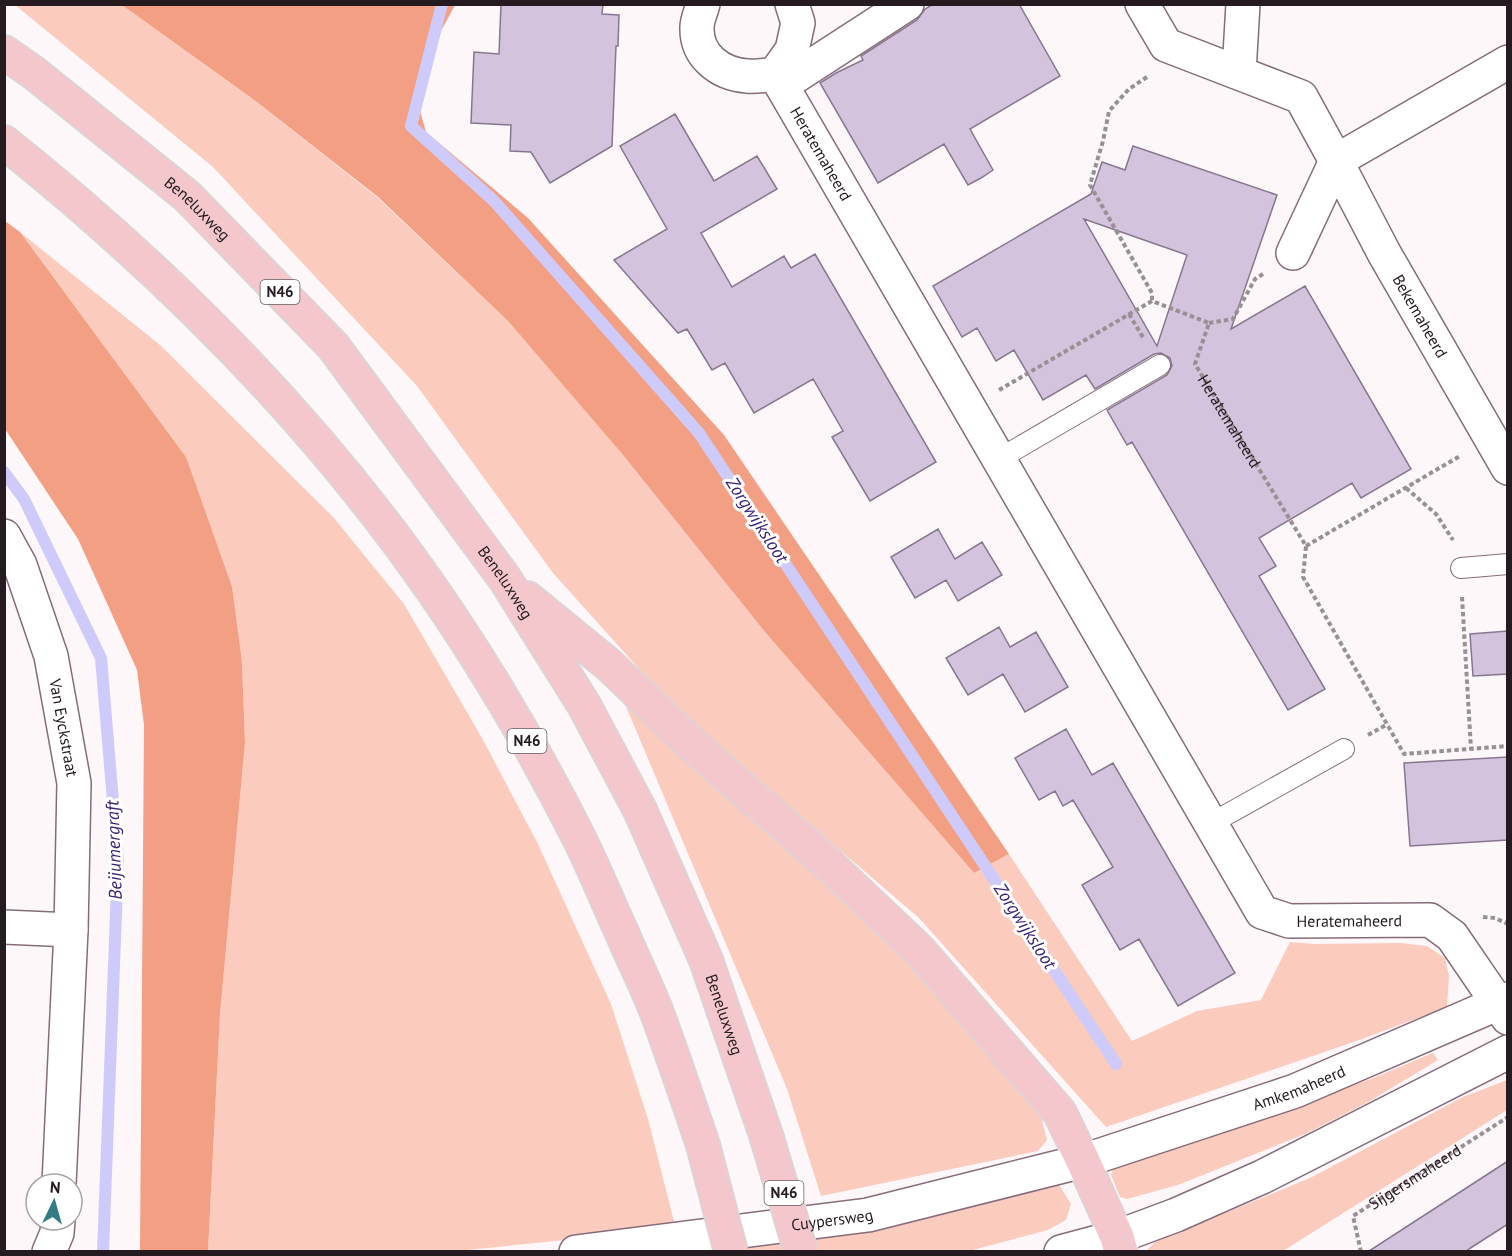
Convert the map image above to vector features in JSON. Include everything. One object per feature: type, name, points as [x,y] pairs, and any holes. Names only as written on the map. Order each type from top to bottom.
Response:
[{"type":"highway","name":"Beneluxweg","points":[[4,52],[34,73],[187,196],[333,346],[505,579],[584,705],[640,810],[706,960],[766,1135],[801,1251]]},
{"type":"highway","name":"N46","points":[[4,142],[110,230],[214,330],[348,477],[437,597],[515,721],[581,841],[659,1018],[703,1145],[731,1251]]},
{"type":"highway","name":"N46","points":[[505,579],[609,665],[699,751],[821,857],[919,950],[1060,1113],[1119,1244]]},
{"type":"street","points":[[703,4],[697,26],[699,46],[710,62],[728,73],[779,80],[906,4]]},
{"type":"street","points":[[779,80],[792,50],[798,23],[792,4]]},
{"type":"street","name":"Bekemaheerd","points":[[1142,4],[1166,45],[1301,98],[1384,253],[1508,468]]},
{"type":"street","points":[[1239,72],[1243,4]]},
{"type":"street","points":[[1293,253],[1336,161],[1508,62]]},
{"type":"street","name":"Heratemaheerd","points":[[779,80],[1262,912],[1289,921],[1430,920],[1452,936],[1504,1007]]},
{"type":"street","name":"Van Eyckstraat","points":[[4,536],[20,565],[51,656],[74,783],[71,930],[60,1172]]},
{"type":"street","points":[[4,927],[71,930]]},
{"type":"street","name":"Amkemaheerd","points":[[1083,1161],[1295,1091],[1504,1007]]},
{"type":"street","points":[[1061,1251],[1119,1244],[1176,1215],[1262,1177],[1508,1052]]},
{"type":"street","name":"Cuypersweg","points":[[576,1251],[868,1215],[1083,1161]]},
{"type":"street","points":[[49,1251],[57,1232]]},
{"type":"lane","points":[[999,459],[1160,365]]},
{"type":"lane","points":[[1461,568],[1508,564]]},
{"type":"lane","points":[[1210,824],[1344,749]]},
{"type":"path","points":[[1152,301],[1152,293],[1090,185],[1109,111],[1129,89],[1184,52]]},
{"type":"path","points":[[1152,301],[1209,323],[1233,319],[1255,279],[1293,253]]},
{"type":"path","points":[[968,407],[1152,301]]},
{"type":"path","name":"Heratemaheerd","points":[[1209,323],[1195,364],[1306,546]]},
{"type":"path","points":[[1490,439],[1306,546],[1303,577],[1404,754],[1508,746]]},
{"type":"path","points":[[1406,488],[1436,514],[1457,548],[1461,568],[1471,749]]},
{"type":"path","name":"Sijgersmaheerd","points":[[1361,1251],[1353,1216],[1508,1118]]},
{"type":"shaded area","points":[[15,5],[122,5],[257,102],[378,198],[508,321],[623,455],[765,632],[974,873],[1009,854],[1132,1041],[1197,1011],[1261,1000],[1290,942],[1400,943],[1427,946],[1445,958],[1449,976],[1447,1007],[1365,1038],[1106,1127],[919,918],[676,710],[553,573],[417,386],[213,167]]},
{"type":"shaded area","points":[[122,5],[455,5],[441,31],[420,111],[426,132],[528,218],[724,435],[1009,854],[974,873],[765,632],[623,455],[508,321],[378,197],[257,102]]},
{"type":"shaded area","points":[[5,221],[20,232],[186,457],[232,587],[242,663],[245,743],[220,1014],[208,1251],[140,1251],[144,725],[137,670],[78,539],[5,429]]},
{"type":"shaded area","points":[[20,232],[160,345],[334,518],[404,604],[482,738],[537,842],[611,1004],[648,1119],[676,1229],[447,1252],[208,1251],[220,1014],[245,743],[242,663],[186,457]]},
{"type":"shaded area","points":[[622,697],[873,922],[1041,1116],[1047,1140],[1038,1151],[821,1196],[787,1089]]},
{"type":"shaded area","points":[[1433,1053],[1438,1060],[1370,1101],[1305,1134],[1178,1185],[1127,1199],[1120,1197],[1111,1175],[1114,1165],[1371,1079]]},
{"type":"shaded area","points":[[1507,1080],[1507,1110],[1283,1251],[1146,1251],[1155,1242],[1310,1178],[1463,1097]]},
{"type":"shaded area","points":[[1058,1183],[1071,1204],[1066,1220],[1048,1230],[969,1251],[702,1252]]},
{"type":"building","points":[[501,4],[603,4],[602,14],[619,15],[612,146],[550,183],[531,152],[510,151],[511,125],[471,123],[474,52],[499,54]]},
{"type":"building","points":[[933,4],[1019,4],[1060,76],[970,129],[993,170],[981,178],[968,185],[944,144],[878,183],[820,83],[863,60],[861,56],[917,20],[925,9]]},
{"type":"building","points":[[675,114],[714,181],[757,156],[777,189],[701,233],[732,287],[784,256],[791,268],[815,254],[936,462],[870,501],[832,437],[843,431],[813,379],[754,413],[725,363],[712,370],[687,329],[678,333],[614,260],[667,229],[620,146]]},
{"type":"building","points":[[1133,146],[1277,195],[1231,329],[1305,286],[1411,469],[1361,498],[1352,483],[1259,538],[1276,566],[1259,576],[1325,689],[1288,710],[1132,442],[1127,445],[1107,410],[1167,375],[1172,366],[1170,358],[1161,353],[1154,354],[1095,389],[1086,375],[1043,400],[1014,350],[996,361],[977,328],[962,337],[933,286],[1091,194],[1102,162],[1125,170]],"holes":[[[1084,219],[1187,255],[1157,346]]]},
{"type":"building","points":[[938,529],[955,559],[982,542],[1002,575],[958,601],[946,580],[915,598],[891,557]]},
{"type":"building","points":[[999,627],[1010,647],[1036,632],[1068,687],[1025,712],[1003,674],[968,695],[946,658]]},
{"type":"building","points":[[1508,631],[1508,674],[1473,676],[1470,634]]},
{"type":"building","points":[[1066,729],[1092,775],[1113,763],[1235,973],[1178,1006],[1139,939],[1120,950],[1082,885],[1113,867],[1073,800],[1063,806],[1055,791],[1039,800],[1015,758]]},
{"type":"building","points":[[1508,757],[1508,840],[1410,846],[1404,763]]},
{"type":"building","points":[[1508,1161],[1508,1224],[1466,1251],[1369,1251]]},
{"type":"waterway","name":"Zorgwijksloot","points":[[442,4],[411,126],[494,201],[699,433],[1116,1064]]},
{"type":"waterway","name":"Beijumergraft","points":[[4,472],[24,499],[101,658],[118,861],[103,1252]]}]
